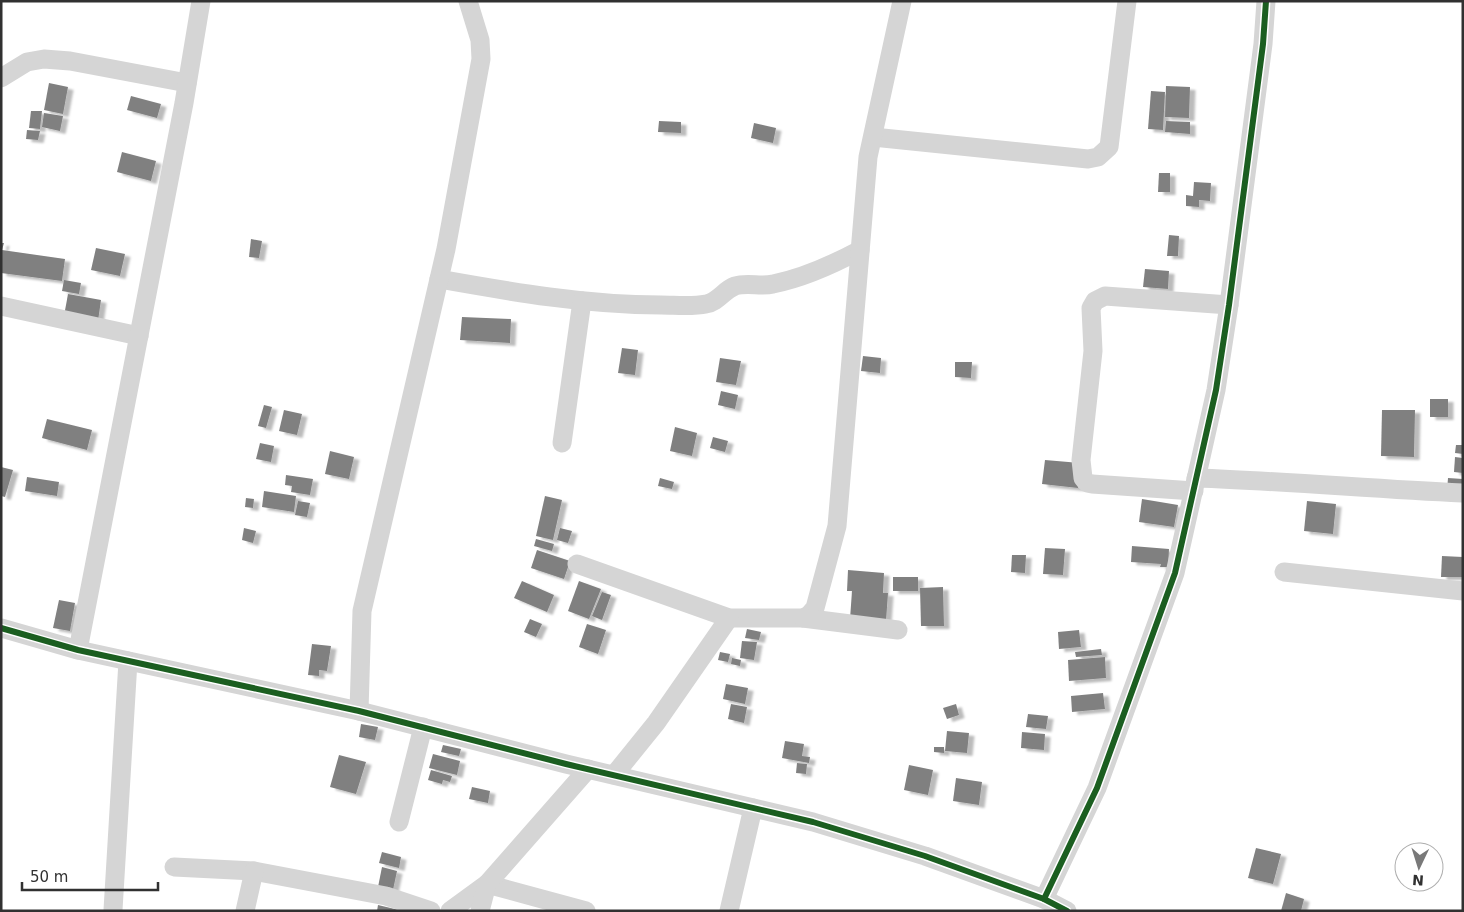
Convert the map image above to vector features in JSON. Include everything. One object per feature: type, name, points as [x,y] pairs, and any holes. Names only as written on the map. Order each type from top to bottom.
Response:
[{"type":"street","points":[[78,650],[187,83],[201,1]]},
{"type":"street","points":[[359,711],[362,611],[439,278],[481,59],[480,40],[468,1]]},
{"type":"street","points":[[803,618],[809,615],[815,608],[837,526],[868,157],[902,1]]},
{"type":"street","points":[[872,137],[1088,159],[1098,157],[1109,147],[1127,1]]},
{"type":"street","points":[[1044,899],[1097,788],[1175,573],[1216,390],[1263,44],[1266,1]]},
{"type":"street","points":[[1,78],[27,62],[44,59],[70,61],[187,83]]},
{"type":"street","points":[[439,278],[520,293],[582,301],[641,305],[707,304],[717,300],[734,286],[770,285],[786,282],[831,266],[860,250]]},
{"type":"street","points":[[1229,305],[1105,296],[1095,302],[1090,308],[1093,350],[1081,460],[1083,478],[1087,482],[1102,486],[1155,487],[1264,481],[1381,490],[1462,493]]},
{"type":"street","points":[[562,443],[582,301]]},
{"type":"street","points":[[1,306],[139,336]]},
{"type":"street","points":[[577,564],[729,618],[803,618],[898,630]]},
{"type":"street","points":[[1284,572],[1463,592]]},
{"type":"street","points":[[614,775],[656,723],[729,618]]},
{"type":"street","points":[[1,628],[78,650],[359,711],[588,769],[813,822],[925,856],[1044,899],[1068,911]]},
{"type":"street","points":[[113,910],[128,661]]},
{"type":"street","points":[[399,822],[423,727]]},
{"type":"street","points":[[450,911],[487,884],[588,769]]},
{"type":"street","points":[[729,911],[753,808]]},
{"type":"street","points":[[174,867],[254,871],[386,896],[431,911]]},
{"type":"street","points":[[245,911],[254,871]]},
{"type":"street","points":[[480,911],[487,884]]},
{"type":"street","points":[[487,884],[586,911]]},
{"type":"building","points":[[49,83],[68,87],[63,114],[44,110]]},
{"type":"building","points":[[1166,86],[1190,87],[1189,118],[1165,117]]},
{"type":"building","points":[[1151,91],[1165,92],[1163,130],[1148,129]]},
{"type":"building","points":[[131,96],[161,104],[157,118],[127,110]]},
{"type":"building","points":[[31,111],[42,111],[40,129],[29,128]]},
{"type":"building","points":[[44,113],[63,116],[60,131],[42,127]]},
{"type":"building","points":[[659,121],[681,122],[681,133],[658,132]]},
{"type":"building","points":[[1166,121],[1190,122],[1190,134],[1165,132]]},
{"type":"building","points":[[754,123],[776,128],[773,143],[751,138]]},
{"type":"building","points":[[27,130],[40,131],[38,140],[26,139]]},
{"type":"building","points":[[122,152],[156,161],[151,181],[117,172]]},
{"type":"building","points":[[1159,173],[1170,173],[1170,192],[1158,192]]},
{"type":"building","points":[[1194,182],[1211,183],[1210,201],[1199,200],[1199,207],[1186,206],[1186,195],[1193,196]]},
{"type":"building","points":[[1169,235],[1179,236],[1178,256],[1167,256]]},
{"type":"building","points":[[251,239],[262,241],[259,258],[249,257]]},
{"type":"building","points":[[1,243],[4,243],[2,250],[65,259],[62,281],[1,273]]},
{"type":"building","points":[[96,248],[125,254],[120,276],[91,270]]},
{"type":"building","points":[[1145,269],[1169,271],[1168,289],[1143,287]]},
{"type":"building","points":[[64,280],[81,283],[79,294],[62,291]]},
{"type":"building","points":[[68,294],[101,300],[98,321],[64,316]]},
{"type":"building","points":[[462,317],[511,319],[510,343],[460,340]]},
{"type":"building","points":[[622,348],[638,350],[635,375],[618,373]]},
{"type":"building","points":[[863,356],[881,358],[880,373],[861,371]]},
{"type":"building","points":[[720,358],[741,361],[736,385],[716,382]]},
{"type":"building","points":[[955,362],[972,362],[971,378],[955,377]]},
{"type":"building","points":[[721,391],[738,395],[735,409],[718,405]]},
{"type":"building","points":[[1430,399],[1448,399],[1448,417],[1430,417]]},
{"type":"building","points":[[264,405],[272,407],[266,428],[258,426]]},
{"type":"building","points":[[284,410],[302,414],[297,435],[279,431]]},
{"type":"building","points":[[1382,410],[1415,410],[1414,457],[1381,456]]},
{"type":"building","points":[[47,419],[92,430],[87,450],[42,438]]},
{"type":"building","points":[[675,427],[697,433],[692,456],[670,451]]},
{"type":"building","points":[[713,437],[728,441],[725,452],[710,448]]},
{"type":"building","points":[[260,443],[274,446],[271,462],[256,459]]},
{"type":"building","points":[[1456,445],[1463,445],[1463,454],[1455,453]]},
{"type":"building","points":[[330,451],[354,457],[349,479],[325,474]]},
{"type":"building","points":[[1455,457],[1463,458],[1463,473],[1454,472]]},
{"type":"building","points":[[1045,460],[1080,463],[1078,488],[1042,484]]},
{"type":"building","points":[[1,467],[13,470],[5,497],[1,496]]},
{"type":"building","points":[[286,475],[313,479],[310,495],[291,492],[292,486],[285,485]]},
{"type":"building","points":[[27,477],[59,482],[57,496],[25,491]]},
{"type":"building","points":[[660,478],[674,482],[672,489],[658,486]]},
{"type":"building","points":[[1448,478],[1463,479],[1463,493],[1447,491]]},
{"type":"building","points":[[264,491],[296,496],[294,512],[262,507]]},
{"type":"building","points":[[545,496],[562,500],[553,540],[536,536]]},
{"type":"building","points":[[246,498],[254,499],[253,508],[245,507]]},
{"type":"building","points":[[1142,499],[1178,505],[1174,527],[1139,522]]},
{"type":"building","points":[[298,501],[310,503],[307,517],[295,515]]},
{"type":"building","points":[[1307,501],[1336,504],[1333,534],[1304,531]]},
{"type":"building","points":[[244,528],[256,531],[253,543],[242,540]]},
{"type":"building","points":[[560,528],[572,531],[568,543],[557,540]]},
{"type":"building","points":[[536,539],[554,544],[552,551],[534,546]]},
{"type":"building","points":[[1132,546],[1169,549],[1168,567],[1160,567],[1161,564],[1131,562]]},
{"type":"building","points":[[1045,548],[1065,549],[1063,575],[1043,574]]},
{"type":"building","points":[[537,550],[570,561],[564,579],[531,568]]},
{"type":"building","points":[[1012,555],[1026,555],[1025,573],[1011,572]]},
{"type":"building","points":[[1442,556],[1463,557],[1463,577],[1441,577]]},
{"type":"building","points":[[848,570],[884,573],[883,593],[888,593],[886,621],[850,619],[852,591],[847,591]]},
{"type":"building","points":[[893,577],[918,577],[918,591],[893,591]]},
{"type":"building","points":[[522,581],[554,595],[547,612],[514,598]]},
{"type":"building","points":[[579,581],[601,589],[589,619],[568,611]]},
{"type":"building","points":[[943,587],[944,626],[921,626],[920,588]]},
{"type":"building","points":[[602,592],[611,595],[602,620],[592,616]]},
{"type":"building","points":[[59,600],[75,603],[70,631],[53,628]]},
{"type":"building","points":[[530,619],[542,624],[536,637],[524,632]]},
{"type":"building","points":[[587,624],[606,630],[598,654],[579,647]]},
{"type":"building","points":[[747,629],[761,632],[759,640],[745,638]]},
{"type":"building","points":[[1079,630],[1081,647],[1059,649],[1058,632]]},
{"type":"building","points":[[742,641],[757,642],[754,660],[740,658]]},
{"type":"building","points":[[312,644],[331,646],[327,671],[319,670],[319,676],[308,675]]},
{"type":"building","points":[[1101,649],[1102,655],[1076,657],[1075,652]]},
{"type":"building","points":[[720,652],[730,654],[728,662],[718,660]]},
{"type":"building","points":[[1105,657],[1106,678],[1069,681],[1068,660]]},
{"type":"building","points":[[732,658],[741,660],[740,666],[731,664]]},
{"type":"building","points":[[726,684],[748,688],[745,704],[723,699]]},
{"type":"building","points":[[1103,693],[1105,709],[1072,712],[1071,696]]},
{"type":"building","points":[[731,704],[747,707],[744,723],[728,719]]},
{"type":"building","points":[[956,704],[959,715],[947,719],[943,708]]},
{"type":"building","points":[[1028,714],[1048,716],[1046,729],[1026,727]]},
{"type":"building","points":[[361,724],[378,727],[375,740],[359,737]]},
{"type":"building","points":[[947,731],[969,733],[967,753],[945,751]]},
{"type":"building","points":[[1022,732],[1045,734],[1044,750],[1021,748]]},
{"type":"building","points":[[785,741],[804,744],[802,756],[810,757],[809,763],[782,758]]},
{"type":"building","points":[[443,745],[461,749],[459,756],[441,752]]},
{"type":"building","points":[[934,747],[944,747],[944,753],[934,752]]},
{"type":"building","points":[[433,754],[460,761],[457,775],[429,768]]},
{"type":"building","points":[[339,755],[366,762],[356,794],[330,787]]},
{"type":"building","points":[[797,763],[807,764],[806,774],[796,773]]},
{"type":"building","points":[[909,765],[933,770],[928,795],[904,790]]},
{"type":"building","points":[[431,770],[452,776],[450,782],[443,780],[442,784],[428,780]]},
{"type":"building","points":[[956,778],[982,782],[979,805],[953,801]]},
{"type":"building","points":[[472,787],[490,791],[488,803],[469,799]]},
{"type":"building","points":[[1256,848],[1281,854],[1273,884],[1248,878]]},
{"type":"building","points":[[382,852],[401,857],[399,868],[379,863]]},
{"type":"building","points":[[382,867],[397,871],[393,890],[378,887]]},
{"type":"building","points":[[1286,893],[1304,899],[1301,911],[1281,911]]},
{"type":"building","points":[[378,905],[399,910],[377,911]]},
{"type":"cycle path","points":[[1044,899],[1097,788],[1175,573],[1216,390],[1263,44],[1266,1]]},
{"type":"cycle path","points":[[1,628],[78,650],[359,711],[566,764],[813,822],[925,856],[1044,899],[1067,911]]}]
